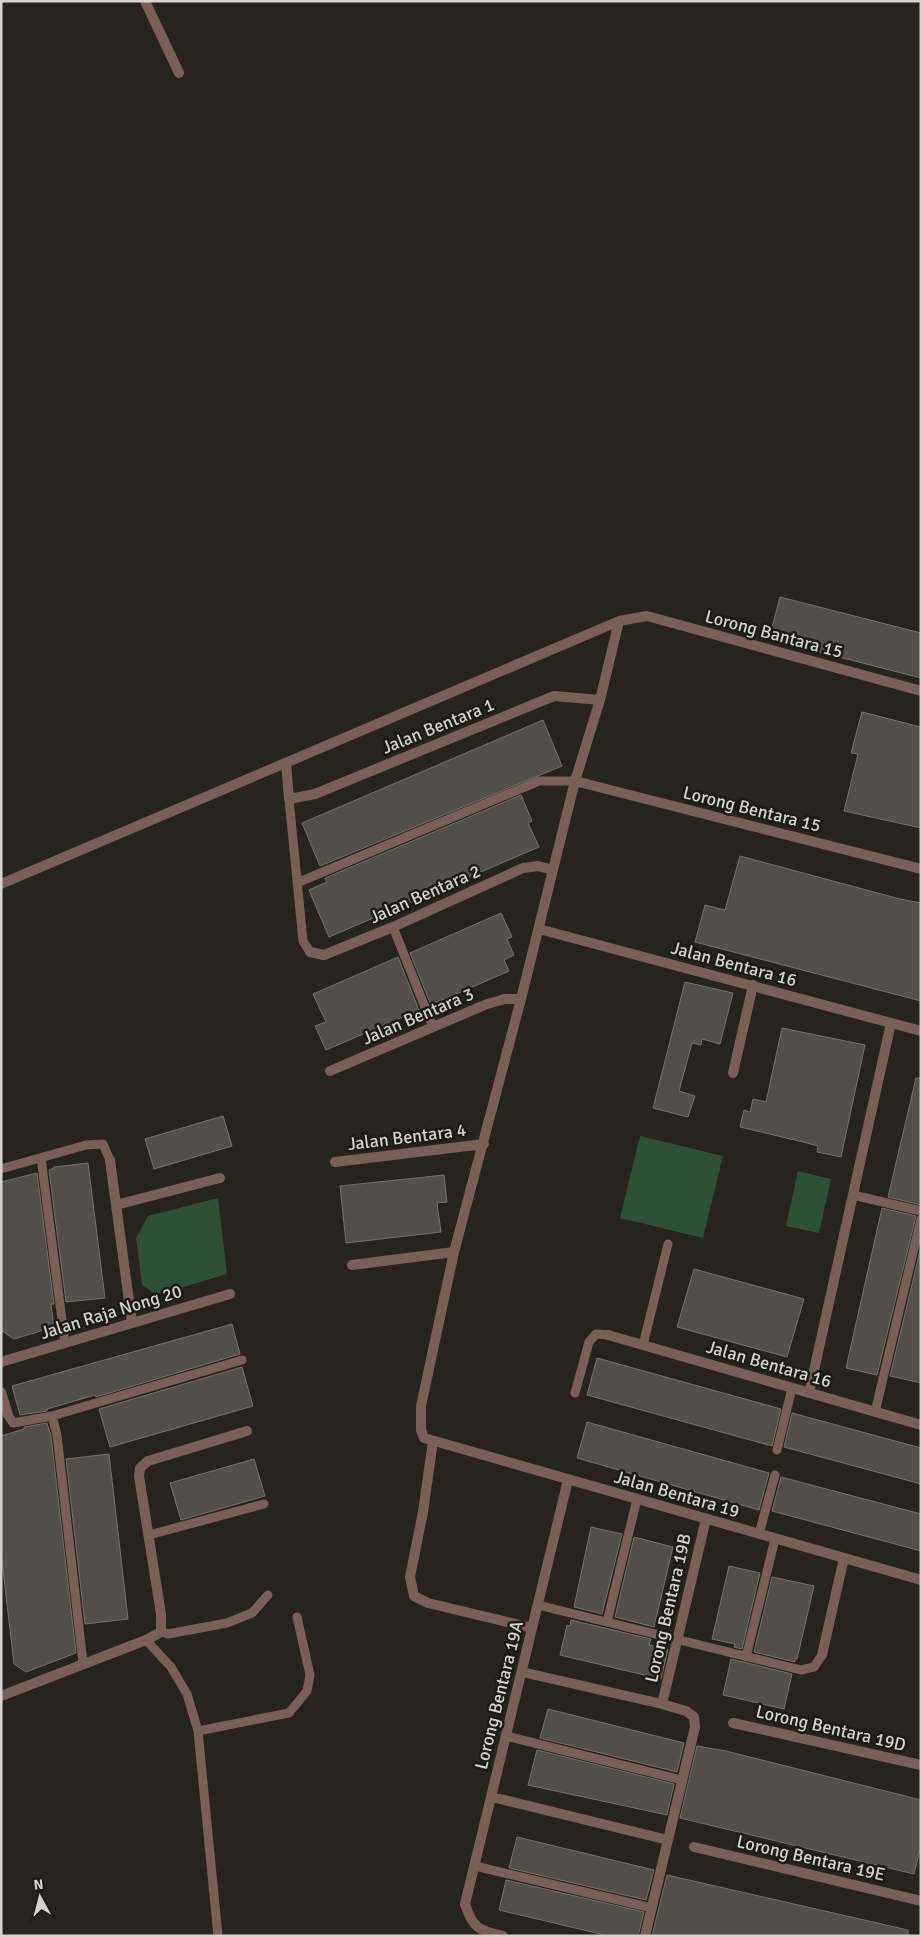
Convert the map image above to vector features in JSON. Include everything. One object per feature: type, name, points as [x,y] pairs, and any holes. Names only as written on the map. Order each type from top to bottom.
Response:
[{"type":"street","points":[[145,1],[179,73]]},
{"type":"street","name":"Lorong Bantara 15","points":[[1,884],[619,621],[647,616],[921,691]]},
{"type":"street","points":[[532,1628],[428,1603],[414,1596],[410,1577],[423,1512],[428,1440],[421,1430],[421,1406],[454,1252],[484,1144],[575,780],[600,700],[619,621]]},
{"type":"street","name":"Jalan Bentara 1","points":[[289,799],[315,794],[554,696],[600,700]]},
{"type":"street","points":[[286,762],[289,799]]},
{"type":"street","name":"Lorong Bentara 15","points":[[575,780],[921,869]]},
{"type":"street","name":"Jalan Bentara 2","points":[[310,952],[324,955],[393,927],[523,868],[538,866],[553,870]]},
{"type":"street","name":"Jalan Bentara 16","points":[[539,929],[921,1031]]},
{"type":"street","points":[[733,1073],[753,985]]},
{"type":"street","name":"Jalan Bentara 3","points":[[330,1071],[487,1004],[505,999],[521,999]]},
{"type":"street","points":[[809,1393],[891,1022]]},
{"type":"street","name":"Jalan Bentara 4","points":[[335,1162],[484,1144]]},
{"type":"street","points":[[110,1160],[132,1323]]},
{"type":"street","points":[[116,1205],[220,1178]]},
{"type":"street","points":[[352,1265],[454,1252]]},
{"type":"street","name":"Jalan Raja Nong 20","points":[[1,1362],[230,1294]]},
{"type":"street","name":"Jalan Bentara 16","points":[[608,1335],[921,1425]]},
{"type":"street","points":[[1,1392],[8,1415]]},
{"type":"street","points":[[1,1696],[146,1640],[160,1632],[161,1614],[139,1476],[140,1468],[148,1461],[247,1431]]},
{"type":"street","name":"Jalan Bentara 19","points":[[428,1440],[921,1580]]},
{"type":"street","name":"Lorong Bentara 19A","points":[[503,1936],[481,1930],[470,1918],[466,1904],[568,1480]]},
{"type":"street","name":"Lorong Bentara 19B","points":[[662,1704],[706,1519]]},
{"type":"street","points":[[822,1655],[844,1558]]},
{"type":"street","points":[[522,1672],[662,1704],[686,1711],[694,1716],[696,1727],[645,1936]]},
{"type":"street","name":"Lorong Bentara 19D","points":[[733,1723],[921,1765]]},
{"type":"street","points":[[492,1797],[668,1840]]},
{"type":"street","name":"Lorong Bentara 19E","points":[[694,1847],[921,1900]]},
{"type":"lane","points":[[297,883],[539,781],[575,780]]},
{"type":"lane","points":[[289,799],[303,941],[310,952]]},
{"type":"lane","points":[[393,927],[433,1027]]},
{"type":"lane","points":[[1,1169],[86,1145],[103,1144],[110,1160]]},
{"type":"lane","points":[[41,1158],[65,1343]]},
{"type":"lane","points":[[853,1195],[921,1211]]},
{"type":"lane","points":[[875,1412],[921,1219]]},
{"type":"lane","points":[[643,1345],[668,1244]]},
{"type":"lane","points":[[575,1393],[589,1342],[596,1334],[608,1335]]},
{"type":"lane","points":[[8,1415],[13,1423],[52,1416],[242,1360]]},
{"type":"lane","points":[[777,1450],[792,1388]]},
{"type":"lane","points":[[52,1416],[57,1435],[83,1663]]},
{"type":"lane","points":[[759,1534],[775,1475]]},
{"type":"lane","points":[[607,1622],[637,1499]]},
{"type":"lane","points":[[149,1535],[264,1504]]},
{"type":"lane","points":[[746,1656],[774,1539]]},
{"type":"lane","points":[[160,1632],[168,1634],[228,1623],[252,1614],[268,1595]]},
{"type":"lane","points":[[538,1605],[801,1670],[814,1667],[822,1655]]},
{"type":"lane","points":[[198,1731],[288,1713],[307,1691],[310,1675],[297,1617]]},
{"type":"lane","points":[[146,1640],[171,1667],[187,1694],[198,1731],[218,1936]]},
{"type":"lane","points":[[506,1736],[682,1780]]},
{"type":"lane","points":[[475,1866],[652,1908]]},
{"type":"green space","points":[[640,1136],[723,1156],[703,1238],[620,1218]]},
{"type":"green space","points":[[798,1171],[831,1179],[819,1233],[786,1226]]},
{"type":"green space","points":[[218,1198],[227,1274],[157,1295],[142,1285],[136,1238],[148,1216]]},
{"type":"building","points":[[780,597],[921,633],[921,678],[769,639]]},
{"type":"building","points":[[862,712],[921,727],[921,828],[844,811],[858,754],[851,753]]},
{"type":"building","points":[[543,720],[562,766],[320,866],[302,823]]},
{"type":"building","points":[[521,795],[532,821],[528,823],[539,847],[329,937],[309,890],[327,882],[325,878]]},
{"type":"building","points":[[740,856],[921,903],[921,1001],[695,942],[705,905],[725,910]]},
{"type":"building","points":[[501,913],[512,937],[507,939],[514,955],[504,960],[509,971],[431,1005],[410,953]]},
{"type":"building","points":[[398,957],[419,1010],[326,1050],[315,1026],[326,1022],[313,994]]},
{"type":"building","points":[[685,982],[733,993],[720,1044],[702,1039],[701,1045],[692,1043],[679,1091],[695,1096],[688,1117],[653,1108]]},
{"type":"building","points":[[782,1028],[865,1045],[841,1157],[817,1152],[818,1146],[740,1127],[744,1110],[750,1112],[753,1099],[766,1102]]},
{"type":"building","points":[[916,1078],[921,1078],[921,1205],[888,1197]]},
{"type":"building","points":[[223,1116],[232,1146],[154,1169],[145,1139]]},
{"type":"building","points":[[88,1163],[105,1298],[66,1302],[49,1170],[54,1167]]},
{"type":"building","points":[[37,1173],[54,1304],[51,1304],[54,1327],[14,1339],[2,1331],[1,1320],[1,1182]]},
{"type":"building","points":[[444,1175],[447,1202],[437,1203],[441,1232],[346,1243],[340,1186]]},
{"type":"building","points":[[882,1208],[916,1216],[877,1375],[846,1368]]},
{"type":"building","points":[[921,1247],[921,1383],[890,1376]]},
{"type":"building","points":[[694,1269],[804,1299],[787,1357],[677,1327]]},
{"type":"building","points":[[232,1324],[240,1354],[96,1397],[95,1395],[47,1409],[47,1411],[20,1415],[12,1386]]},
{"type":"building","points":[[597,1358],[781,1409],[772,1446],[587,1395]]},
{"type":"building","points":[[242,1367],[253,1406],[110,1447],[99,1409]]},
{"type":"building","points":[[792,1413],[921,1448],[921,1484],[784,1447]]},
{"type":"building","points":[[587,1422],[769,1473],[759,1510],[577,1458]]},
{"type":"building","points":[[47,1423],[51,1436],[76,1653],[26,1672],[14,1664],[1,1552],[1,1436],[24,1429],[24,1427]]},
{"type":"building","points":[[109,1454],[128,1619],[85,1624],[66,1459]]},
{"type":"building","points":[[254,1459],[265,1496],[181,1520],[170,1483]]},
{"type":"building","points":[[781,1477],[921,1514],[921,1551],[772,1511]]},
{"type":"building","points":[[591,1527],[622,1534],[602,1614],[574,1607]]},
{"type":"building","points":[[634,1537],[673,1547],[654,1627],[615,1617]]},
{"type":"building","points":[[729,1566],[760,1573],[742,1649],[734,1647],[735,1644],[712,1639]]},
{"type":"building","points":[[772,1577],[814,1586],[795,1662],[754,1652]]},
{"type":"building","points":[[571,1620],[651,1639],[649,1645],[668,1649],[661,1679],[560,1655],[567,1625],[570,1626]]},
{"type":"building","points":[[731,1659],[792,1674],[784,1709],[723,1695]]},
{"type":"building","points":[[548,1709],[684,1743],[677,1772],[540,1738]]},
{"type":"building","points":[[697,1746],[726,1751],[921,1800],[921,1846],[914,1874],[680,1818]]},
{"type":"building","points":[[537,1750],[674,1784],[667,1815],[528,1785]]},
{"type":"building","points":[[517,1837],[654,1870],[646,1900],[509,1868]]},
{"type":"building","points":[[667,1875],[908,1930],[908,1936],[652,1936]]},
{"type":"building","points":[[506,1880],[644,1912],[638,1936],[609,1936],[499,1910]]}]
